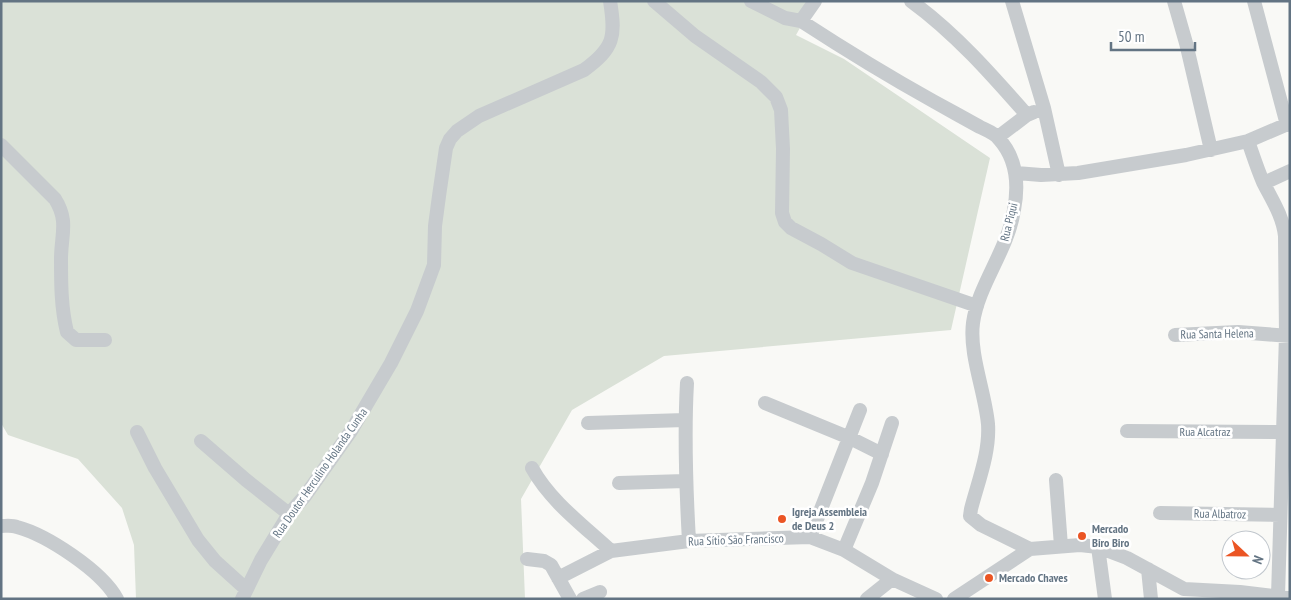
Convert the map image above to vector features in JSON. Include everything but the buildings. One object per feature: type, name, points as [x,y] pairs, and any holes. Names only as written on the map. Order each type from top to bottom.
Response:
[{"type":"street","name":"Rua Doutor Herculino Holanda Cunha","points":[[244,594],[261,560],[289,514],[351,431],[391,363],[417,311],[434,265],[435,226],[446,148],[450,139],[457,131],[479,116],[584,70],[599,59],[612,40],[610,1]]},
{"type":"street","points":[[654,1],[696,36],[761,82],[776,97],[781,110],[783,149],[782,213],[785,222],[791,228],[852,263],[977,306]]},
{"type":"street","name":"Rua Piqui","points":[[751,1],[784,18],[800,21],[885,74],[998,137],[1010,156],[1016,173],[1017,185],[1014,210],[1010,227],[977,306],[973,324],[973,338],[988,421],[988,434],[987,448],[970,516],[981,526],[1030,549]]},
{"type":"street","points":[[800,21],[815,1]]},
{"type":"street","points":[[911,1],[924,10],[960,43],[993,76],[1027,115]]},
{"type":"street","points":[[1012,1],[1044,108],[1059,175]]},
{"type":"street","points":[[1174,1],[1186,43],[1211,150]]},
{"type":"street","points":[[1016,173],[1059,175],[1078,173],[1211,150],[1248,141],[1288,124],[1254,1]]},
{"type":"street","points":[[998,137],[1027,115],[1044,108]]},
{"type":"street","points":[[954,599],[1030,549],[1080,545],[1098,548],[1127,558],[1188,594],[1240,592],[1285,598],[1280,515],[1288,335],[1286,236],[1284,224],[1264,183],[1248,141]]},
{"type":"street","points":[[1,145],[56,199],[62,210],[64,223],[61,256],[61,290],[66,332],[76,340],[105,340]]},
{"type":"street","points":[[1264,183],[1290,171]]},
{"type":"street","name":"Rua Santa Helena","points":[[1174,335],[1238,332],[1288,335]]},
{"type":"street","points":[[687,383],[685,481],[689,541]]},
{"type":"street","points":[[765,403],[850,438],[882,454]]},
{"type":"street","points":[[810,537],[860,410]]},
{"type":"street","points":[[588,423],[685,420]]},
{"type":"street","points":[[844,550],[864,503],[892,423]]},
{"type":"street","name":"Rua Alcatraz","points":[[1127,431],[1283,432]]},
{"type":"street","points":[[137,432],[155,468],[198,540],[244,594]]},
{"type":"street","points":[[201,441],[289,514]]},
{"type":"street","points":[[532,468],[548,492],[611,551]]},
{"type":"street","points":[[1056,480],[1061,546]]},
{"type":"street","points":[[619,483],[685,481]]},
{"type":"street","name":"Rua Albatroz","points":[[1160,513],[1280,515]]},
{"type":"street","points":[[1,526],[15,526],[36,534],[62,549],[100,576],[117,599]]},
{"type":"street","name":"Rua Sítio São Francisco","points":[[558,578],[611,551],[689,541],[810,537],[844,550],[892,579],[936,599]]},
{"type":"street","points":[[1098,548],[1105,599]]},
{"type":"street","points":[[527,559],[549,563],[570,599]]},
{"type":"street","points":[[1148,569],[1150,599]]},
{"type":"street","points":[[867,599],[892,579]]},
{"type":"street","points":[[583,599],[600,592]]},
{"type":"shaded area","points":[[1,1],[815,1],[796,35],[844,59],[990,158],[951,330],[664,356],[572,410],[521,499],[525,599],[136,599],[134,545],[122,508],[78,459],[8,435],[1,423]]},
{"type":"place","name":"Igreja Assembleia de Deus 2","points":[[782,519]]},
{"type":"place","name":"Mercado Biro Biro","points":[[1082,536]]},
{"type":"place","name":"Mercado Chaves","points":[[989,578]]}]
